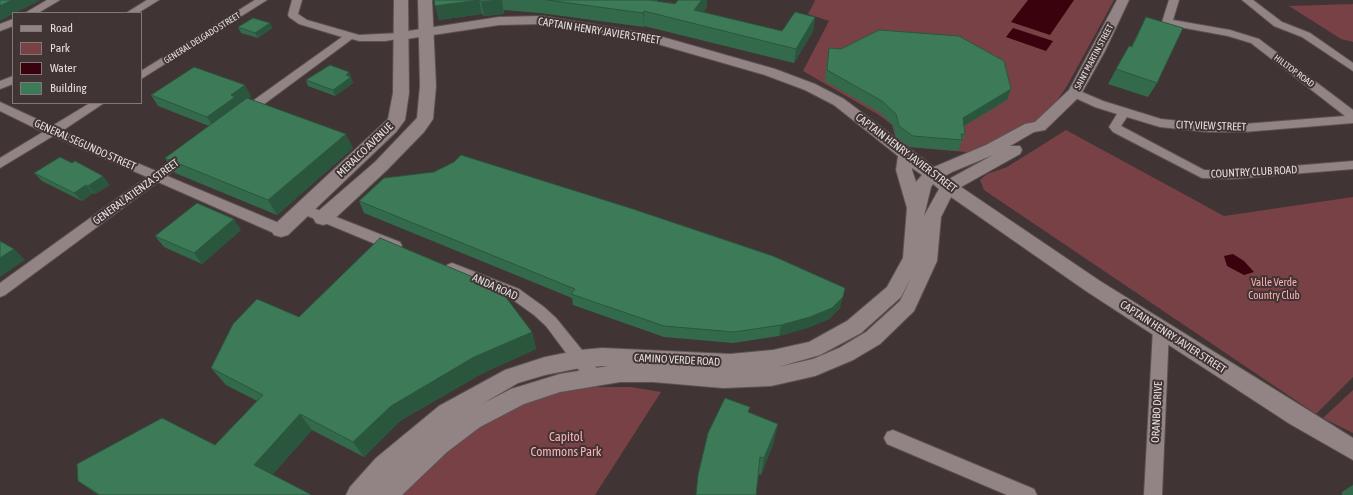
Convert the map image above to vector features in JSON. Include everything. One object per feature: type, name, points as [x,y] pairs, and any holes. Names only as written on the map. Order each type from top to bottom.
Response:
[{"type":"main road","name":"MERALCO AVENUE","points":[[281,230],[390,128],[396,120],[400,93],[401,0]]},
{"type":"main road","name":"MERALCO AVENUE","points":[[323,218],[381,166],[425,119],[428,89],[425,0]]},
{"type":"main road","points":[[400,93],[428,89]]},
{"type":"street","points":[[32,12],[55,0]]},
{"type":"street","points":[[133,12],[154,0]]},
{"type":"street","name":"GENERAL DELGADO STREET","points":[[142,75],[262,0]]},
{"type":"street","points":[[297,0],[293,16],[297,19],[350,36],[380,38],[400,36]]},
{"type":"street","name":"SAINT MARTIN STREET","points":[[933,175],[992,149],[1030,128],[1040,126],[1075,93],[1123,0]]},
{"type":"street","name":"HILLTOP ROAD","points":[[1174,0],[1167,22],[1230,33],[1255,41],[1353,118]]},
{"type":"street","points":[[1247,0],[1278,24],[1306,35],[1353,68]]},
{"type":"street","name":"CAPTAIN HENRY JAVIER STREET","points":[[400,36],[498,21],[542,20],[647,37],[694,49],[770,72],[816,90],[839,102],[948,187],[1094,286],[1305,422],[1353,450]]},
{"type":"street","points":[[0,28],[12,22]]},
{"type":"street","points":[[234,121],[350,36]]},
{"type":"street","points":[[0,86],[12,80]]},
{"type":"street","name":"CITY VIEW STREET","points":[[1075,93],[1099,104],[1160,123],[1208,128],[1244,128],[1353,118]]},
{"type":"street","points":[[0,164],[96,104]]},
{"type":"street","name":"GENERAL SEGUNDO STREET","points":[[0,106],[52,132],[281,230]]},
{"type":"street","name":"COUNTRY CLUB ROAD","points":[[1125,111],[1115,127],[1117,129],[1202,174],[1231,175],[1353,165]]},
{"type":"street","name":"SAINT MARTIN STREET","points":[[948,187],[1009,154],[1039,134],[1040,126]]},
{"type":"street","name":"GENERAL ATIENZA STREET","points":[[0,291],[196,148]]},
{"type":"street","points":[[906,155],[904,170],[916,208]]},
{"type":"street","name":"CAMINO VERDE ROAD","points":[[385,495],[440,445],[472,420],[518,396],[560,383],[602,356],[730,363],[773,359],[813,349],[854,327],[894,292],[912,258],[916,208],[923,184],[933,175]]},
{"type":"street","name":"CAMINO VERDE ROAD","points":[[358,495],[384,466],[447,413],[512,376],[545,366],[586,367],[620,373],[652,372],[723,379],[771,377],[815,367],[846,354],[872,338],[907,306],[928,261],[932,217],[948,187]]},
{"type":"street","points":[[303,209],[407,251]]},
{"type":"street","name":"ANDA ROAD","points":[[440,264],[514,293],[551,322],[586,367]]},
{"type":"street","name":"ORANBO DRIVE","points":[[1153,495],[1161,330]]},
{"type":"street","points":[[893,438],[1028,495]]},
{"type":"green space","points":[[814,0],[1114,0],[1067,86],[1049,112],[1027,127],[977,153],[898,146],[892,125],[879,115],[803,71],[829,21],[808,14],[815,1]]},
{"type":"green space","points":[[1353,4],[1353,42],[1341,39],[1289,6]]},
{"type":"green space","name":"Valle Verde Country Club","points":[[1066,130],[1224,216],[1353,197],[1353,377],[1316,414],[984,190],[980,180],[987,174],[1007,167]]},
{"type":"green space","name":"Capitol Commons Park","points":[[595,387],[631,387],[661,392],[595,495],[399,495],[466,434],[519,405],[563,391]]},
{"type":"green space","points":[[1353,390],[1353,433],[1323,418]]},
{"type":"water","points":[[1028,0],[1074,0],[1050,35],[1011,22]]},
{"type":"water","points":[[1013,28],[1053,41],[1046,51],[1006,37]]},
{"type":"water","points":[[1233,254],[1244,261],[1254,272],[1244,275],[1227,266],[1224,256]]},
{"type":"building","points":[[0,0],[12,0],[0,6]]},
{"type":"building","points":[[434,0],[479,0],[435,6]]},
{"type":"building","points":[[479,0],[499,0],[481,2]]},
{"type":"building","points":[[547,0],[649,0],[675,4],[678,0],[702,0],[694,10],[782,31],[795,12],[815,17],[796,49],[644,11],[643,13]]},
{"type":"building","points":[[1146,17],[1183,28],[1157,83],[1116,69],[1129,46],[1132,47]]},
{"type":"building","points":[[253,18],[270,23],[255,33],[238,27]]},
{"type":"building","points":[[879,30],[959,36],[1004,61],[1011,89],[963,118],[965,134],[961,134],[962,140],[913,136],[899,126],[896,114],[882,101],[827,70],[829,48],[841,49]]},
{"type":"building","points":[[330,65],[349,72],[346,75],[351,77],[333,90],[306,80]]},
{"type":"building","points":[[194,67],[245,85],[231,95],[235,97],[207,117],[151,95]]},
{"type":"building","points":[[247,98],[346,134],[268,200],[165,158]]},
{"type":"building","points":[[461,155],[633,209],[773,256],[845,288],[843,297],[832,308],[810,317],[781,325],[734,332],[664,326],[571,294],[575,289],[359,201],[384,178],[434,172],[454,162]]},
{"type":"building","points":[[60,157],[72,163],[75,161],[103,176],[74,193],[34,173]]},
{"type":"building","points":[[197,203],[234,219],[194,253],[155,236]]},
{"type":"building","points":[[380,238],[499,288],[532,332],[474,357],[391,406],[353,442],[300,414],[254,465],[310,495],[100,495],[78,481],[77,464],[162,418],[215,445],[263,395],[211,368],[233,324],[257,299],[299,317]]},
{"type":"building","points":[[0,241],[14,249],[0,258]]},
{"type":"building","points":[[725,398],[750,407],[748,412],[778,424],[764,458],[760,457],[756,495],[696,495],[698,475],[708,433]]}]
